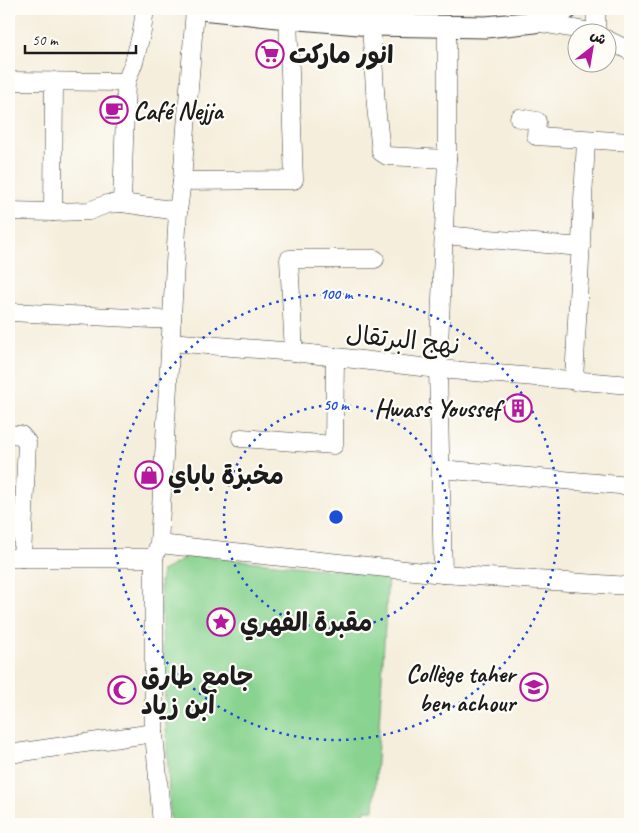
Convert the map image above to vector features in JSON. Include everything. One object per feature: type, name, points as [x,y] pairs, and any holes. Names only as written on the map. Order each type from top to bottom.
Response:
[{"type":"street","points":[[122,203],[126,82],[134,62],[142,31],[145,9]]},
{"type":"street","points":[[162,824],[154,733],[157,551],[178,211],[195,9]]},
{"type":"street","points":[[201,9],[371,25],[406,17],[447,26],[486,27],[535,22],[566,27]]},
{"type":"street","points":[[535,22],[566,9]]},
{"type":"street","points":[[595,22],[596,9]]},
{"type":"street","points":[[182,181],[294,180],[288,18]]},
{"type":"street","points":[[371,25],[381,152],[386,156],[446,159]]},
{"type":"street","points":[[443,574],[438,369],[446,159],[447,26]]},
{"type":"street","points":[[616,44],[630,51]]},
{"type":"street","points":[[9,81],[126,82]]},
{"type":"street","points":[[53,212],[54,82]]},
{"type":"street","points":[[519,118],[537,121],[536,136],[630,142]]},
{"type":"street","points":[[574,381],[586,140]]},
{"type":"street","points":[[9,211],[89,211],[107,204],[122,203],[178,211]]},
{"type":"street","points":[[443,235],[581,247]]},
{"type":"street","points":[[294,352],[289,259],[375,259]]},
{"type":"street","points":[[9,312],[172,320]]},
{"type":"street","name":"نهج البرتقال","points":[[170,342],[294,352],[438,369],[630,385]]},
{"type":"street","points":[[241,438],[334,444],[334,357]]},
{"type":"street","points":[[9,434],[21,435],[26,442],[16,558],[157,551],[443,574],[630,586]]},
{"type":"street","points":[[441,470],[630,486]]},
{"type":"street","points":[[9,754],[154,733]]},
{"type":"green space","points":[[191,555],[388,576],[374,810],[365,810],[364,815],[280,824],[172,824],[170,817],[160,582],[162,571]]},
{"type":"place","name":"انور ماركت","points":[[270,54]]},
{"type":"place","name":"Café Nejja","points":[[114,110]]},
{"type":"place","name":"Hwass Youssef","points":[[518,408]]},
{"type":"place","name":"مخبزة باباي","points":[[149,475]]},
{"type":"place","name":"مقبرة الفهري","points":[[221,622]]},
{"type":"place","name":"Collège taher ben achour","points":[[534,687]]},
{"type":"place","name":"جامع طارق ابن زياد","points":[[122,690]]}]
